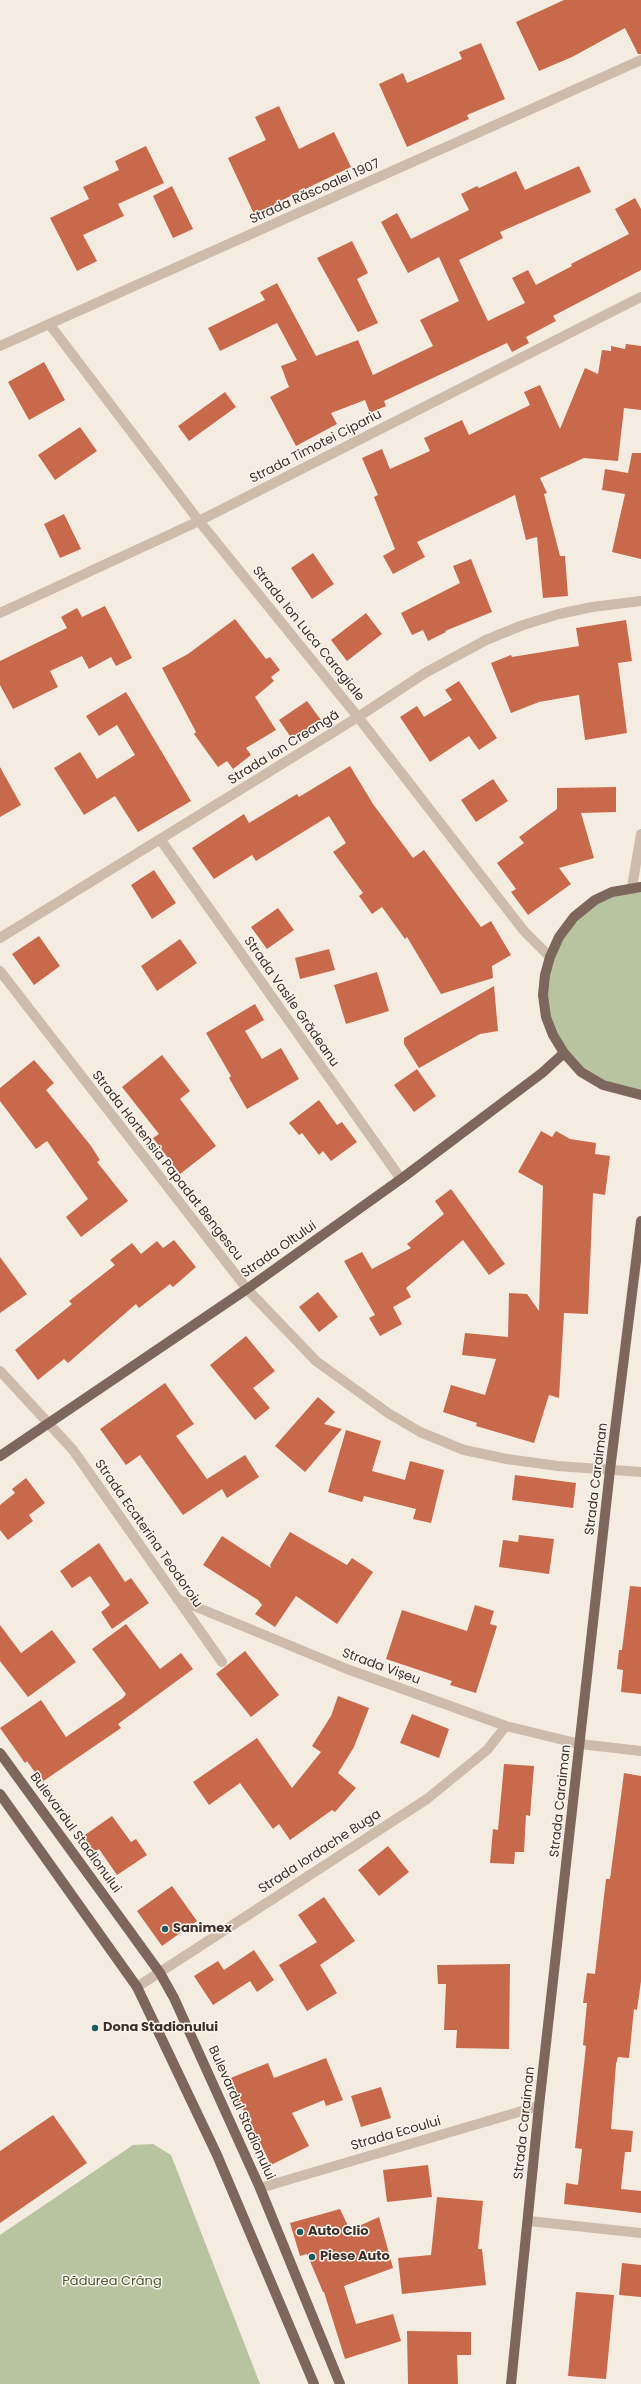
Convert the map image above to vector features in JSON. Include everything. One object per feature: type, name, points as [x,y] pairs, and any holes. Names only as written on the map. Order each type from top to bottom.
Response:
[{"type":"main road","points":[[637,887],[612,892],[595,900],[574,917],[558,937],[550,956],[545,975],[543,995],[546,1017],[553,1035],[564,1053],[581,1072],[603,1085],[641,1095]]},
{"type":"main road","name":"Strada Oltului","points":[[0,1456],[247,1289],[401,1179],[542,1073],[564,1053]]},
{"type":"main road","name":"Strada Caraiman","points":[[511,2384],[529,2220],[539,2106],[610,1470],[641,1221]]},
{"type":"main road","name":"Bulevardul Stadionului","points":[[0,1753],[160,1973],[192,2037],[260,2188],[340,2384]]},
{"type":"main road","points":[[0,1794],[137,1987],[217,2155],[314,2384]]},
{"type":"street","name":"Strada Răscoalei 1907","points":[[0,346],[641,60]]},
{"type":"street","name":"Strada Timotei Cipariu","points":[[0,613],[199,521],[641,297]]},
{"type":"street","name":"Strada Ion Luca Caragiale","points":[[50,325],[199,521],[358,717],[524,931],[550,956]]},
{"type":"street","name":"Strada Ion Creangă","points":[[0,938],[358,717],[425,673],[486,640],[559,614],[592,607],[641,601]]},
{"type":"street","points":[[637,887],[641,834]]},
{"type":"street","name":"Strada Vasile Grădeanu","points":[[160,840],[401,1179]]},
{"type":"street","name":"Strada Hortensia Papadat Bengescu","points":[[0,972],[247,1289],[316,1361],[382,1409],[420,1432],[464,1450],[507,1459],[641,1472]]},
{"type":"street","name":"Strada Ecaterina Teodoroiu","points":[[0,1371],[73,1450],[222,1662]]},
{"type":"street","name":"Strada Vișeu","points":[[177,1599],[347,1669],[506,1726],[580,1744],[641,1751]]},
{"type":"street","name":"Strada Iordache Buga","points":[[137,1987],[427,1799],[487,1750],[506,1726]]},
{"type":"street","name":"Strada Ecoului","points":[[260,2188],[539,2106]]},
{"type":"street","points":[[529,2220],[641,2233]]},
{"type":"green space","points":[[641,887],[641,1095],[603,1085],[564,1053],[543,995],[559,937],[595,900]]},
{"type":"green space","name":"Pădurea Crâng","points":[[153,2144],[171,2155],[260,2384],[0,2384],[0,2235],[133,2145]]},
{"type":"building","points":[[564,0],[641,0],[641,54],[638,54],[625,28],[572,57],[539,71],[516,22]]},
{"type":"building","points":[[481,43],[505,99],[467,115],[469,119],[407,147],[379,84],[403,73],[407,83],[462,59],[459,52]]},
{"type":"building","points":[[279,106],[299,149],[334,132],[351,167],[274,204],[275,206],[255,216],[228,158],[266,140],[255,117]]},
{"type":"building","points":[[146,146],[164,183],[118,204],[124,216],[83,235],[97,261],[77,271],[50,218],[89,199],[83,187],[119,170],[115,161]]},
{"type":"building","points":[[579,166],[591,192],[500,232],[503,238],[459,260],[488,321],[525,303],[512,278],[528,270],[536,285],[572,266],[571,264],[629,234],[615,209],[635,198],[641,209],[641,270],[553,316],[556,321],[526,337],[529,343],[512,352],[507,343],[384,401],[386,406],[370,413],[365,400],[331,413],[337,424],[296,446],[270,397],[289,387],[281,366],[297,360],[277,323],[220,351],[208,328],[265,300],[260,292],[277,283],[316,356],[358,340],[373,375],[433,346],[420,320],[459,301],[439,257],[408,273],[381,222],[397,213],[411,239],[469,210],[461,194],[477,186],[479,188],[516,171],[525,190]]},
{"type":"building","points":[[172,186],[193,229],[173,238],[153,196]]},
{"type":"building","points":[[352,241],[368,273],[357,279],[378,323],[358,332],[317,258]]},
{"type":"building","points":[[626,344],[641,346],[641,410],[624,408],[618,461],[584,458],[540,478],[547,493],[544,494],[560,556],[565,556],[568,596],[543,598],[537,537],[526,540],[515,495],[417,542],[425,557],[393,574],[383,556],[395,549],[374,497],[378,495],[362,458],[382,449],[390,469],[430,451],[424,438],[462,420],[469,435],[530,405],[524,392],[540,385],[560,429],[585,368],[598,374],[602,350],[611,351],[611,346],[625,349]]},
{"type":"building","points":[[44,362],[65,400],[29,420],[8,382]]},
{"type":"building","points":[[225,392],[236,407],[189,441],[178,426]]},
{"type":"building","points":[[80,427],[97,451],[55,480],[38,455]]},
{"type":"building","points":[[632,453],[641,453],[641,559],[612,552],[625,494],[602,490],[605,469],[628,473]]},
{"type":"building","points":[[64,514],[81,549],[60,558],[44,524]]},
{"type":"building","points":[[313,553],[334,584],[312,599],[291,568]]},
{"type":"building","points":[[471,559],[492,612],[445,631],[446,632],[428,641],[423,630],[412,635],[401,613],[460,583],[453,566]]},
{"type":"building","points":[[105,606],[132,658],[116,666],[111,657],[89,669],[82,656],[50,671],[58,687],[13,709],[0,685],[0,661],[67,628],[61,617],[77,608],[82,617]]},
{"type":"building","points":[[366,613],[382,634],[347,661],[331,640]]},
{"type":"building","points":[[235,619],[266,659],[270,657],[280,670],[271,677],[274,681],[255,697],[276,730],[246,748],[251,755],[233,769],[227,761],[218,767],[194,734],[196,732],[162,668],[188,654]]},
{"type":"building","points":[[626,620],[632,661],[618,663],[627,733],[585,740],[579,695],[539,702],[511,713],[491,663],[511,655],[512,657],[579,646],[576,628]]},
{"type":"building","points":[[459,681],[497,738],[479,750],[469,736],[430,762],[400,717],[417,706],[424,717],[452,700],[445,690]]},
{"type":"building","points":[[126,692],[191,801],[138,832],[115,796],[84,815],[54,768],[80,752],[97,779],[135,755],[117,725],[99,736],[86,716]]},
{"type":"building","points":[[307,701],[321,720],[292,739],[279,720]]},
{"type":"building","points":[[350,766],[373,804],[413,858],[424,850],[481,927],[491,921],[511,955],[492,966],[493,978],[441,994],[407,937],[405,939],[382,907],[372,914],[359,896],[363,893],[333,852],[346,843],[329,816],[256,861],[252,855],[214,879],[192,848],[244,814],[249,823],[297,794],[299,797]]},
{"type":"building","points":[[0,767],[21,805],[0,817]]},
{"type":"building","points":[[493,779],[508,801],[476,822],[461,800]]},
{"type":"building","points":[[616,787],[616,812],[581,813],[594,858],[559,868],[571,884],[528,915],[511,892],[516,889],[497,863],[524,843],[519,837],[557,809],[557,788]]},
{"type":"building","points":[[154,870],[176,903],[152,919],[131,885]]},
{"type":"building","points":[[278,908],[294,930],[267,949],[251,927]]},
{"type":"building","points":[[39,936],[60,966],[34,985],[12,954]]},
{"type":"building","points":[[180,939],[197,963],[157,991],[141,966]]},
{"type":"building","points":[[329,949],[335,970],[300,979],[295,958]]},
{"type":"building","points":[[377,972],[389,1011],[346,1024],[334,985]]},
{"type":"building","points":[[494,986],[498,1031],[480,1034],[419,1068],[404,1044],[404,1038]]},
{"type":"building","points":[[255,1004],[264,1020],[245,1031],[262,1059],[281,1048],[299,1079],[247,1109],[229,1078],[231,1076],[206,1033]]},
{"type":"building","points":[[162,1055],[190,1091],[180,1099],[216,1146],[180,1174],[153,1138],[159,1134],[122,1087]]},
{"type":"building","points":[[34,1060],[54,1083],[46,1090],[91,1146],[100,1160],[97,1162],[128,1201],[81,1237],[66,1217],[88,1199],[47,1141],[36,1149],[0,1101],[0,1088]]},
{"type":"building","points":[[417,1069],[436,1096],[414,1112],[394,1085]]},
{"type":"building","points":[[319,1100],[337,1125],[342,1122],[357,1142],[331,1161],[323,1151],[319,1155],[302,1133],[299,1135],[289,1123]]},
{"type":"building","points":[[541,1131],[552,1137],[556,1131],[570,1139],[596,1143],[595,1154],[610,1156],[605,1195],[593,1193],[588,1314],[564,1313],[559,1398],[549,1395],[534,1443],[476,1426],[477,1423],[443,1412],[451,1385],[485,1395],[496,1359],[462,1355],[465,1333],[508,1337],[509,1293],[527,1294],[539,1311],[543,1186],[518,1172]]},
{"type":"building","points":[[451,1189],[505,1264],[489,1275],[463,1240],[406,1288],[411,1297],[393,1307],[402,1324],[380,1336],[369,1318],[375,1315],[344,1261],[362,1252],[372,1269],[411,1248],[407,1244],[444,1214],[435,1201]]},
{"type":"building","points":[[174,1240],[196,1267],[173,1287],[170,1284],[139,1308],[136,1304],[68,1363],[64,1359],[38,1380],[15,1350],[72,1304],[69,1301],[115,1265],[110,1260],[132,1243],[141,1254],[157,1241],[163,1248]]},
{"type":"building","points":[[0,1257],[27,1294],[0,1313]]},
{"type":"building","points":[[318,1292],[338,1317],[319,1332],[299,1307]]},
{"type":"building","points":[[246,1336],[275,1371],[253,1388],[270,1408],[255,1420],[210,1365]]},
{"type":"building","points":[[165,1383],[194,1424],[176,1436],[207,1479],[245,1455],[259,1477],[227,1498],[222,1489],[183,1515],[140,1455],[126,1465],[100,1429]]},
{"type":"building","points":[[318,1397],[335,1412],[324,1424],[342,1429],[305,1472],[275,1446]]},
{"type":"building","points":[[346,1430],[381,1441],[372,1471],[405,1480],[410,1461],[444,1470],[431,1523],[413,1519],[416,1509],[364,1496],[362,1502],[328,1492]]},
{"type":"building","points":[[515,1475],[576,1483],[573,1508],[512,1500]]},
{"type":"building","points":[[26,1478],[45,1503],[29,1515],[33,1521],[8,1540],[0,1530],[0,1505],[15,1493],[12,1489]]},
{"type":"building","points":[[290,1532],[347,1565],[352,1558],[373,1572],[337,1624],[296,1596],[275,1627],[255,1614],[262,1605],[258,1600],[203,1565],[222,1536],[271,1568],[270,1565]]},
{"type":"building","points":[[519,1535],[554,1539],[549,1574],[499,1567],[503,1540],[518,1542]]},
{"type":"building","points":[[99,1543],[125,1582],[131,1578],[149,1603],[112,1629],[101,1612],[110,1605],[90,1576],[72,1588],[60,1571]]},
{"type":"building","points":[[630,1586],[641,1587],[641,1694],[621,1692],[623,1670],[617,1669],[619,1650],[622,1650]]},
{"type":"building","points":[[475,1605],[494,1611],[490,1624],[497,1626],[476,1693],[450,1685],[452,1681],[386,1659],[402,1610],[467,1631]]},
{"type":"building","points":[[126,1624],[160,1669],[181,1653],[193,1669],[118,1724],[121,1728],[42,1782],[27,1761],[25,1763],[0,1728],[41,1700],[66,1737],[123,1698],[126,1694],[92,1649]]},
{"type":"building","points":[[0,1625],[21,1653],[52,1630],[76,1662],[28,1697],[0,1661]]},
{"type":"building","points":[[245,1651],[279,1695],[251,1717],[216,1674]]},
{"type":"building","points":[[338,1696],[369,1708],[354,1747],[338,1773],[356,1788],[335,1812],[332,1810],[290,1840],[279,1824],[273,1829],[240,1783],[209,1805],[193,1782],[257,1738],[292,1788],[321,1752],[312,1746],[331,1716]]},
{"type":"building","points":[[412,1714],[449,1729],[439,1758],[400,1743]]},
{"type":"building","points":[[504,1764],[534,1766],[530,1816],[526,1815],[524,1852],[515,1852],[514,1864],[490,1863],[493,1829],[498,1830]]},
{"type":"building","points":[[624,1773],[641,1776],[641,1981],[637,2010],[634,2009],[629,2058],[618,2057],[616,2064],[611,2129],[633,2131],[631,2152],[625,2152],[621,2189],[641,2191],[641,2213],[564,2204],[566,2183],[578,2185],[582,2149],[575,2148],[586,2046],[583,2045],[587,2003],[583,2003],[587,1973],[595,1974],[606,1879],[610,1879]]},
{"type":"building","points":[[112,1816],[131,1842],[136,1839],[147,1855],[117,1875],[99,1849],[94,1853],[82,1837]]},
{"type":"building","points":[[388,1846],[409,1872],[379,1896],[358,1870]]},
{"type":"building","points":[[172,1886],[197,1921],[162,1946],[137,1911]]},
{"type":"building","points":[[324,1897],[355,1941],[320,1965],[337,1993],[307,2011],[279,1965],[317,1942],[298,1915]]},
{"type":"building","points":[[254,1950],[274,1980],[257,1992],[250,1981],[213,2005],[194,1976],[218,1961],[224,1970]]},
{"type":"building","points":[[510,1964],[509,2049],[456,2048],[457,2030],[444,2030],[446,1984],[438,1984],[437,1965]]},
{"type":"building","points":[[326,2058],[343,2100],[326,2106],[324,2100],[292,2113],[309,2146],[271,2165],[243,2109],[240,2110],[228,2079],[268,2063],[274,2078]]},
{"type":"building","points":[[381,2087],[391,2118],[361,2127],[351,2096]]},
{"type":"building","points":[[53,2115],[87,2163],[0,2223],[0,2151]]},
{"type":"building","points":[[428,2165],[432,2197],[387,2202],[383,2170]]},
{"type":"building","points":[[437,2197],[483,2201],[478,2249],[482,2249],[486,2285],[402,2294],[398,2258],[431,2255]]},
{"type":"building","points":[[340,2209],[350,2230],[379,2217],[393,2268],[344,2286],[356,2324],[393,2314],[401,2341],[345,2359],[324,2292],[307,2254],[300,2256],[290,2223]]},
{"type":"building","points":[[622,2263],[641,2265],[641,2297],[619,2295]]},
{"type":"building","points":[[576,2292],[614,2295],[606,2379],[568,2376]]},
{"type":"building","points":[[407,2331],[471,2332],[471,2355],[457,2355],[458,2384],[408,2384]]},
{"type":"place","name":"Sanimex","points":[[165,1929]]},
{"type":"place","name":"Dona Stadionului","points":[[95,2028]]},
{"type":"place","name":"Auto Clio","points":[[300,2232]]},
{"type":"place","name":"Piese Auto","points":[[312,2257]]}]
